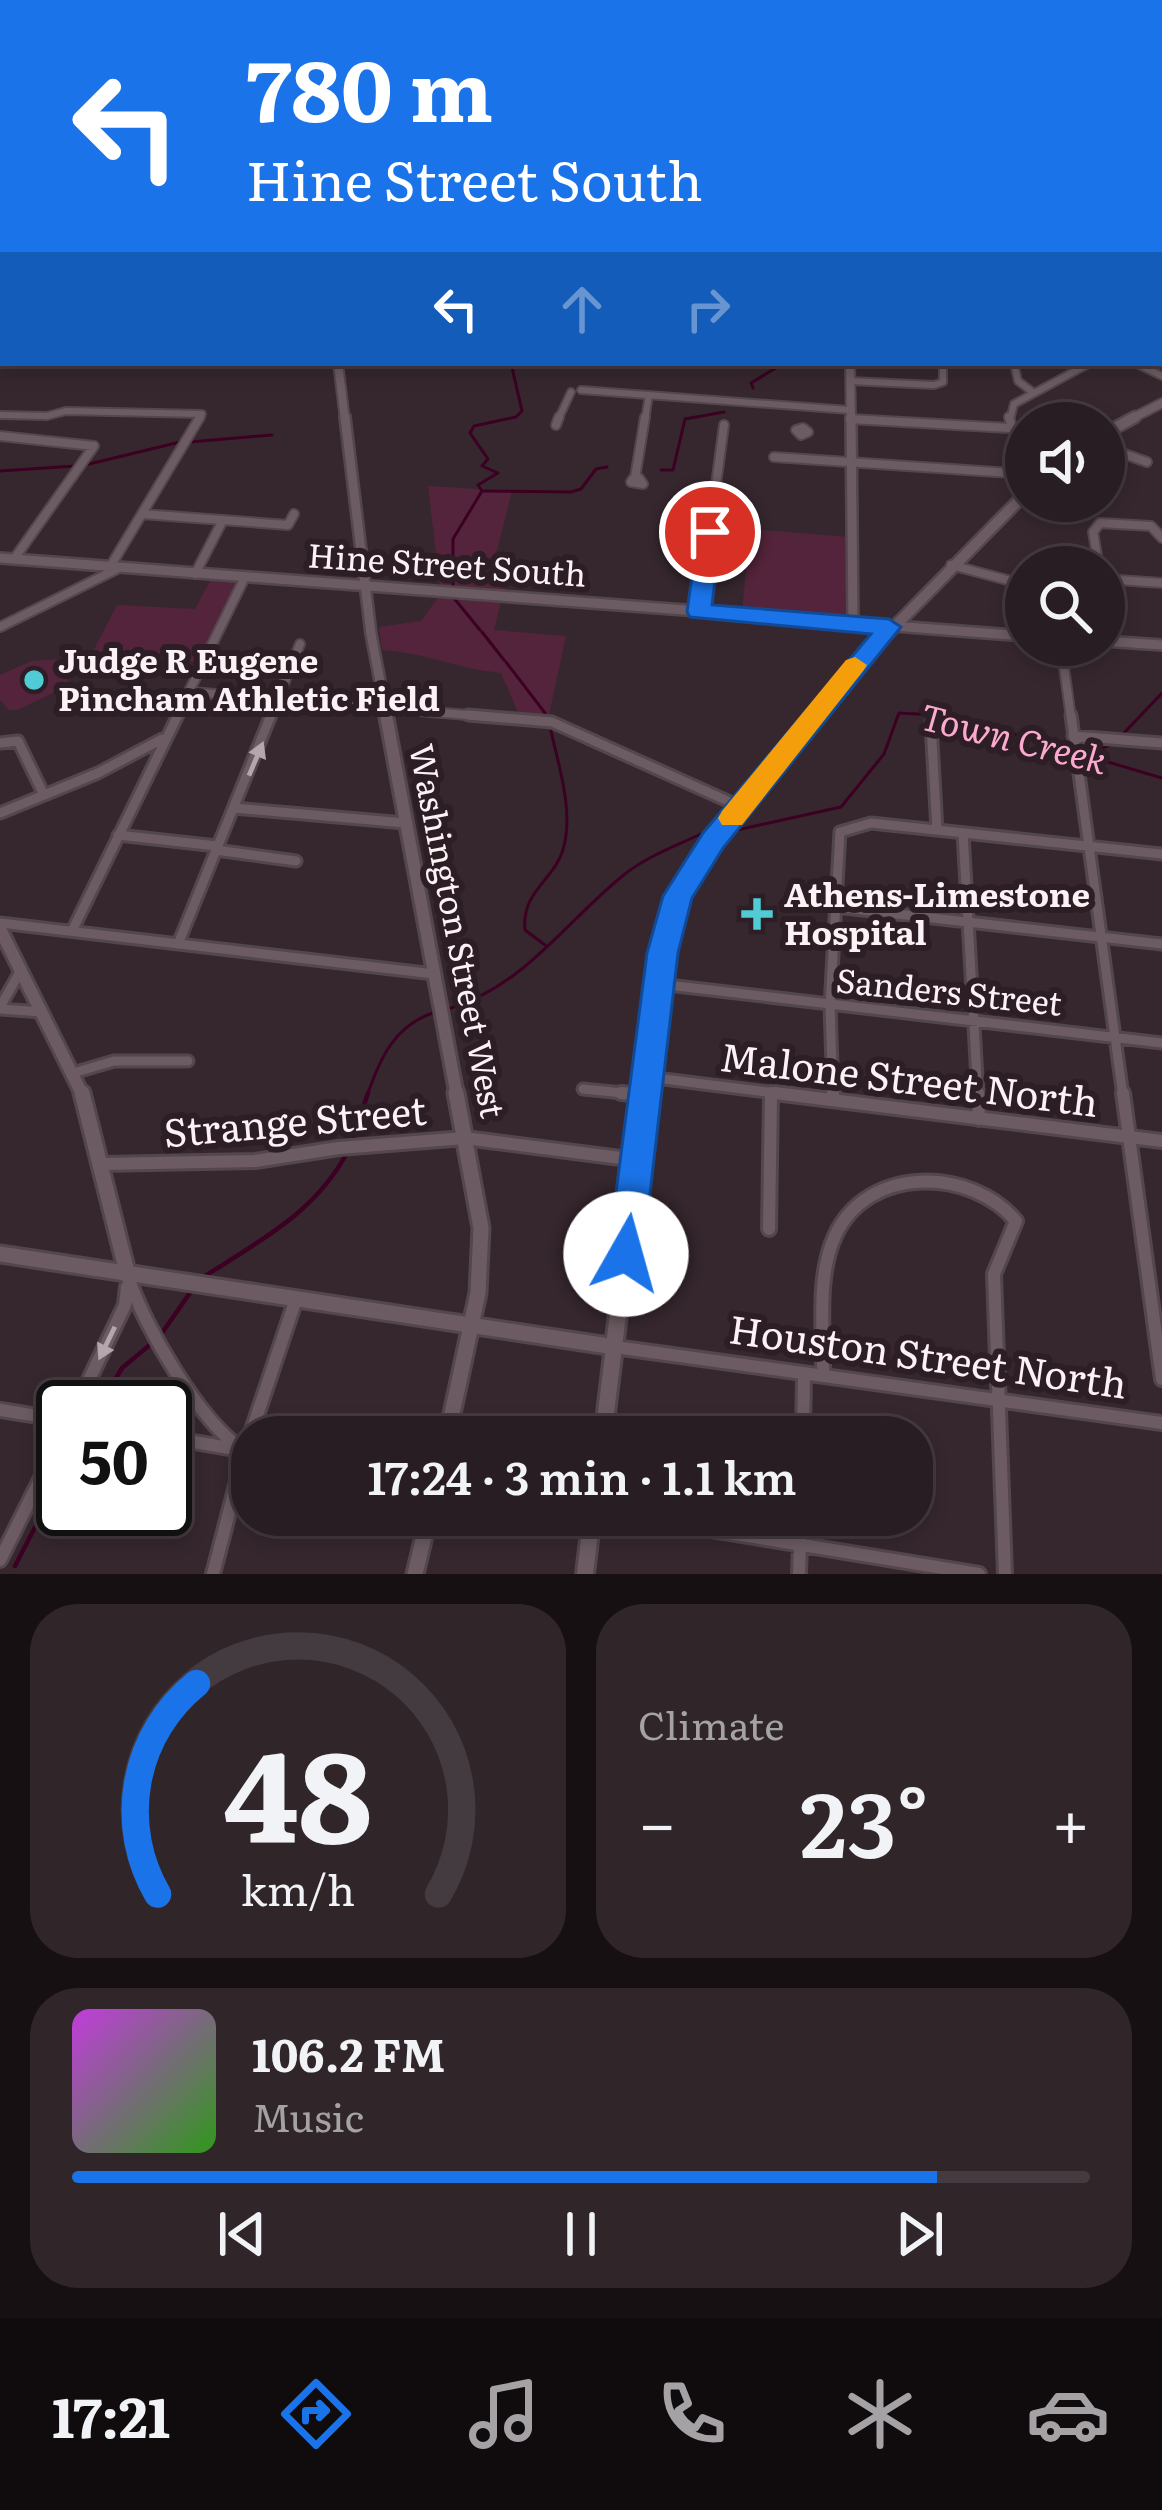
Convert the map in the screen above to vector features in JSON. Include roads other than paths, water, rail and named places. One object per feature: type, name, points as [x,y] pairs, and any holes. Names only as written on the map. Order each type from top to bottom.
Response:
[{"type":"main road","points":[[1125,423],[1162,403]]},
{"type":"main road","points":[[606,1416],[644,1095],[673,909],[713,841],[889,627],[1005,513]]},
{"type":"main road","points":[[585,1574],[590,1536]]},
{"type":"street","name":"Washington Street West","points":[[338,366],[365,586],[483,1249],[452,1416]]},
{"type":"street","points":[[850,366],[853,624]]},
{"type":"street","points":[[850,381],[934,385],[943,382],[944,366]]},
{"type":"street","points":[[1015,366],[1018,381],[1034,393]]},
{"type":"street","points":[[1020,402],[1084,366]]},
{"type":"street","points":[[556,425],[576,391],[803,406],[1005,426]]},
{"type":"street","points":[[635,478],[649,394]]},
{"type":"street","points":[[803,406],[803,428]]},
{"type":"street","points":[[0,415],[46,416],[59,411],[202,414],[115,567],[0,627]]},
{"type":"street","points":[[32,438],[46,416]]},
{"type":"street","points":[[699,612],[724,425]]},
{"type":"street","points":[[0,436],[91,443],[94,450],[14,559]]},
{"type":"street","points":[[1125,454],[1147,462]]},
{"type":"street","points":[[774,457],[1005,473]]},
{"type":"street","points":[[142,514],[288,525],[294,514]]},
{"type":"street","points":[[195,574],[223,520]]},
{"type":"street","points":[[1095,546],[1093,532],[1100,523],[1151,526],[1162,538]]},
{"type":"street","name":"Hine Street South","points":[[0,558],[1005,635]]},
{"type":"street","points":[[950,565],[1005,580]]},
{"type":"street","points":[[72,931],[245,577]]},
{"type":"street","points":[[1125,580],[1162,583]]},
{"type":"street","points":[[1125,642],[1162,645]]},
{"type":"street","points":[[178,944],[300,644]]},
{"type":"street","points":[[1064,666],[1162,1378]]},
{"type":"street","points":[[191,692],[552,722],[736,813]]},
{"type":"street","points":[[932,723],[938,830]]},
{"type":"street","points":[[0,813],[162,739]]},
{"type":"street","points":[[0,743],[18,741],[44,794]]},
{"type":"street","points":[[1074,741],[1162,743]]},
{"type":"street","points":[[234,808],[405,823]]},
{"type":"street","points":[[833,1100],[830,1006],[840,832],[845,828],[871,823],[1162,854]]},
{"type":"street","points":[[963,833],[979,1118]]},
{"type":"street","points":[[118,835],[296,861]]},
{"type":"street","points":[[836,908],[1162,944]]},
{"type":"street","points":[[231,1442],[134,1302],[102,1164],[73,1073],[0,926],[434,974]]},
{"type":"street","points":[[21,970],[0,1008],[43,1012]]},
{"type":"street","name":"Sanders Street","points":[[659,984],[1162,1043]]},
{"type":"street","points":[[73,1073],[114,1061],[188,1061]]},
{"type":"street","name":"Malone Street North","points":[[648,1077],[1162,1142]]},
{"type":"street","points":[[583,1089],[644,1095]]},
{"type":"street","points":[[770,1229],[771,1093]]},
{"type":"street","name":"Strange Street","points":[[102,1164],[255,1161],[339,1148],[465,1138],[636,1160]]},
{"type":"street","points":[[823,1376],[831,1256],[846,1218],[887,1190],[950,1181],[984,1188],[1005,1201],[1016,1221],[994,1274],[1005,1574]]},
{"type":"street","points":[[0,1254],[615,1347]]},
{"type":"street","points":[[1147,1266],[1162,1268]]},
{"type":"street","points":[[89,1380],[125,1305],[128,1276]]},
{"type":"street","points":[[260,1416],[296,1299]]},
{"type":"street","name":"Houston Street North","points":[[615,1347],[1162,1423]]},
{"type":"street","points":[[803,1416],[804,1374]]},
{"type":"street","points":[[0,1410],[36,1416]]},
{"type":"street","points":[[192,1442],[231,1448]]},
{"type":"street","points":[[0,1560],[36,1488]]},
{"type":"street","points":[[213,1574],[231,1512]]},
{"type":"street","points":[[415,1574],[424,1536]]},
{"type":"street","points":[[760,1536],[979,1574]]},
{"type":"street","points":[[800,1536],[800,1574]]},
{"type":"waterway","points":[[453,589],[453,539],[482,491],[478,485],[498,473],[482,466],[488,459],[470,433],[474,426],[516,417],[522,411],[512,366]]},
{"type":"waterway","points":[[753,388],[751,383],[779,366]]},
{"type":"waterway","points":[[661,470],[673,470],[685,419],[724,412]]},
{"type":"waterway","points":[[190,442],[272,435]]},
{"type":"waterway","points":[[85,465],[180,442]]},
{"type":"waterway","points":[[0,471],[75,466]]},
{"type":"waterway","points":[[484,491],[571,492],[581,489],[596,469],[607,467]]},
{"type":"waterway","points":[[453,597],[480,630]]},
{"type":"waterway","points":[[482,632],[504,660]]},
{"type":"waterway","points":[[506,662],[545,713]]},
{"type":"waterway","points":[[1122,735],[1162,693]]},
{"type":"waterway","name":"Town Creek","points":[[728,832],[841,807],[884,754],[899,713],[953,716],[1162,778]]},
{"type":"waterway","points":[[545,945],[525,930],[525,916],[533,895],[560,858],[566,832],[564,788],[551,731]]},
{"type":"waterway","points":[[1088,753],[1113,744]]},
{"type":"waterway","name":"Town Creek","points":[[445,1010],[497,987],[519,971],[638,865],[712,833]]},
{"type":"waterway","name":"Town Creek","points":[[367,1096],[391,1044],[410,1025],[436,1012]]},
{"type":"waterway","name":"Town Creek","points":[[352,1142],[367,1096]]},
{"type":"waterway","name":"Town Creek","points":[[205,1276],[303,1208],[348,1151]]},
{"type":"waterway","name":"Town Creek","points":[[162,1333],[194,1287]]},
{"type":"waterway","name":"Town Creek","points":[[115,1380],[151,1344]]},
{"type":"waterway","name":"Town Creek","points":[[15,1566],[36,1525]]},
{"type":"place","name":"Judge R Eugene Pincham Athletic Field","points":[[34,680]]},
{"type":"place","name":"Athens-Limestone Hospital","points":[[757,914]]}]
